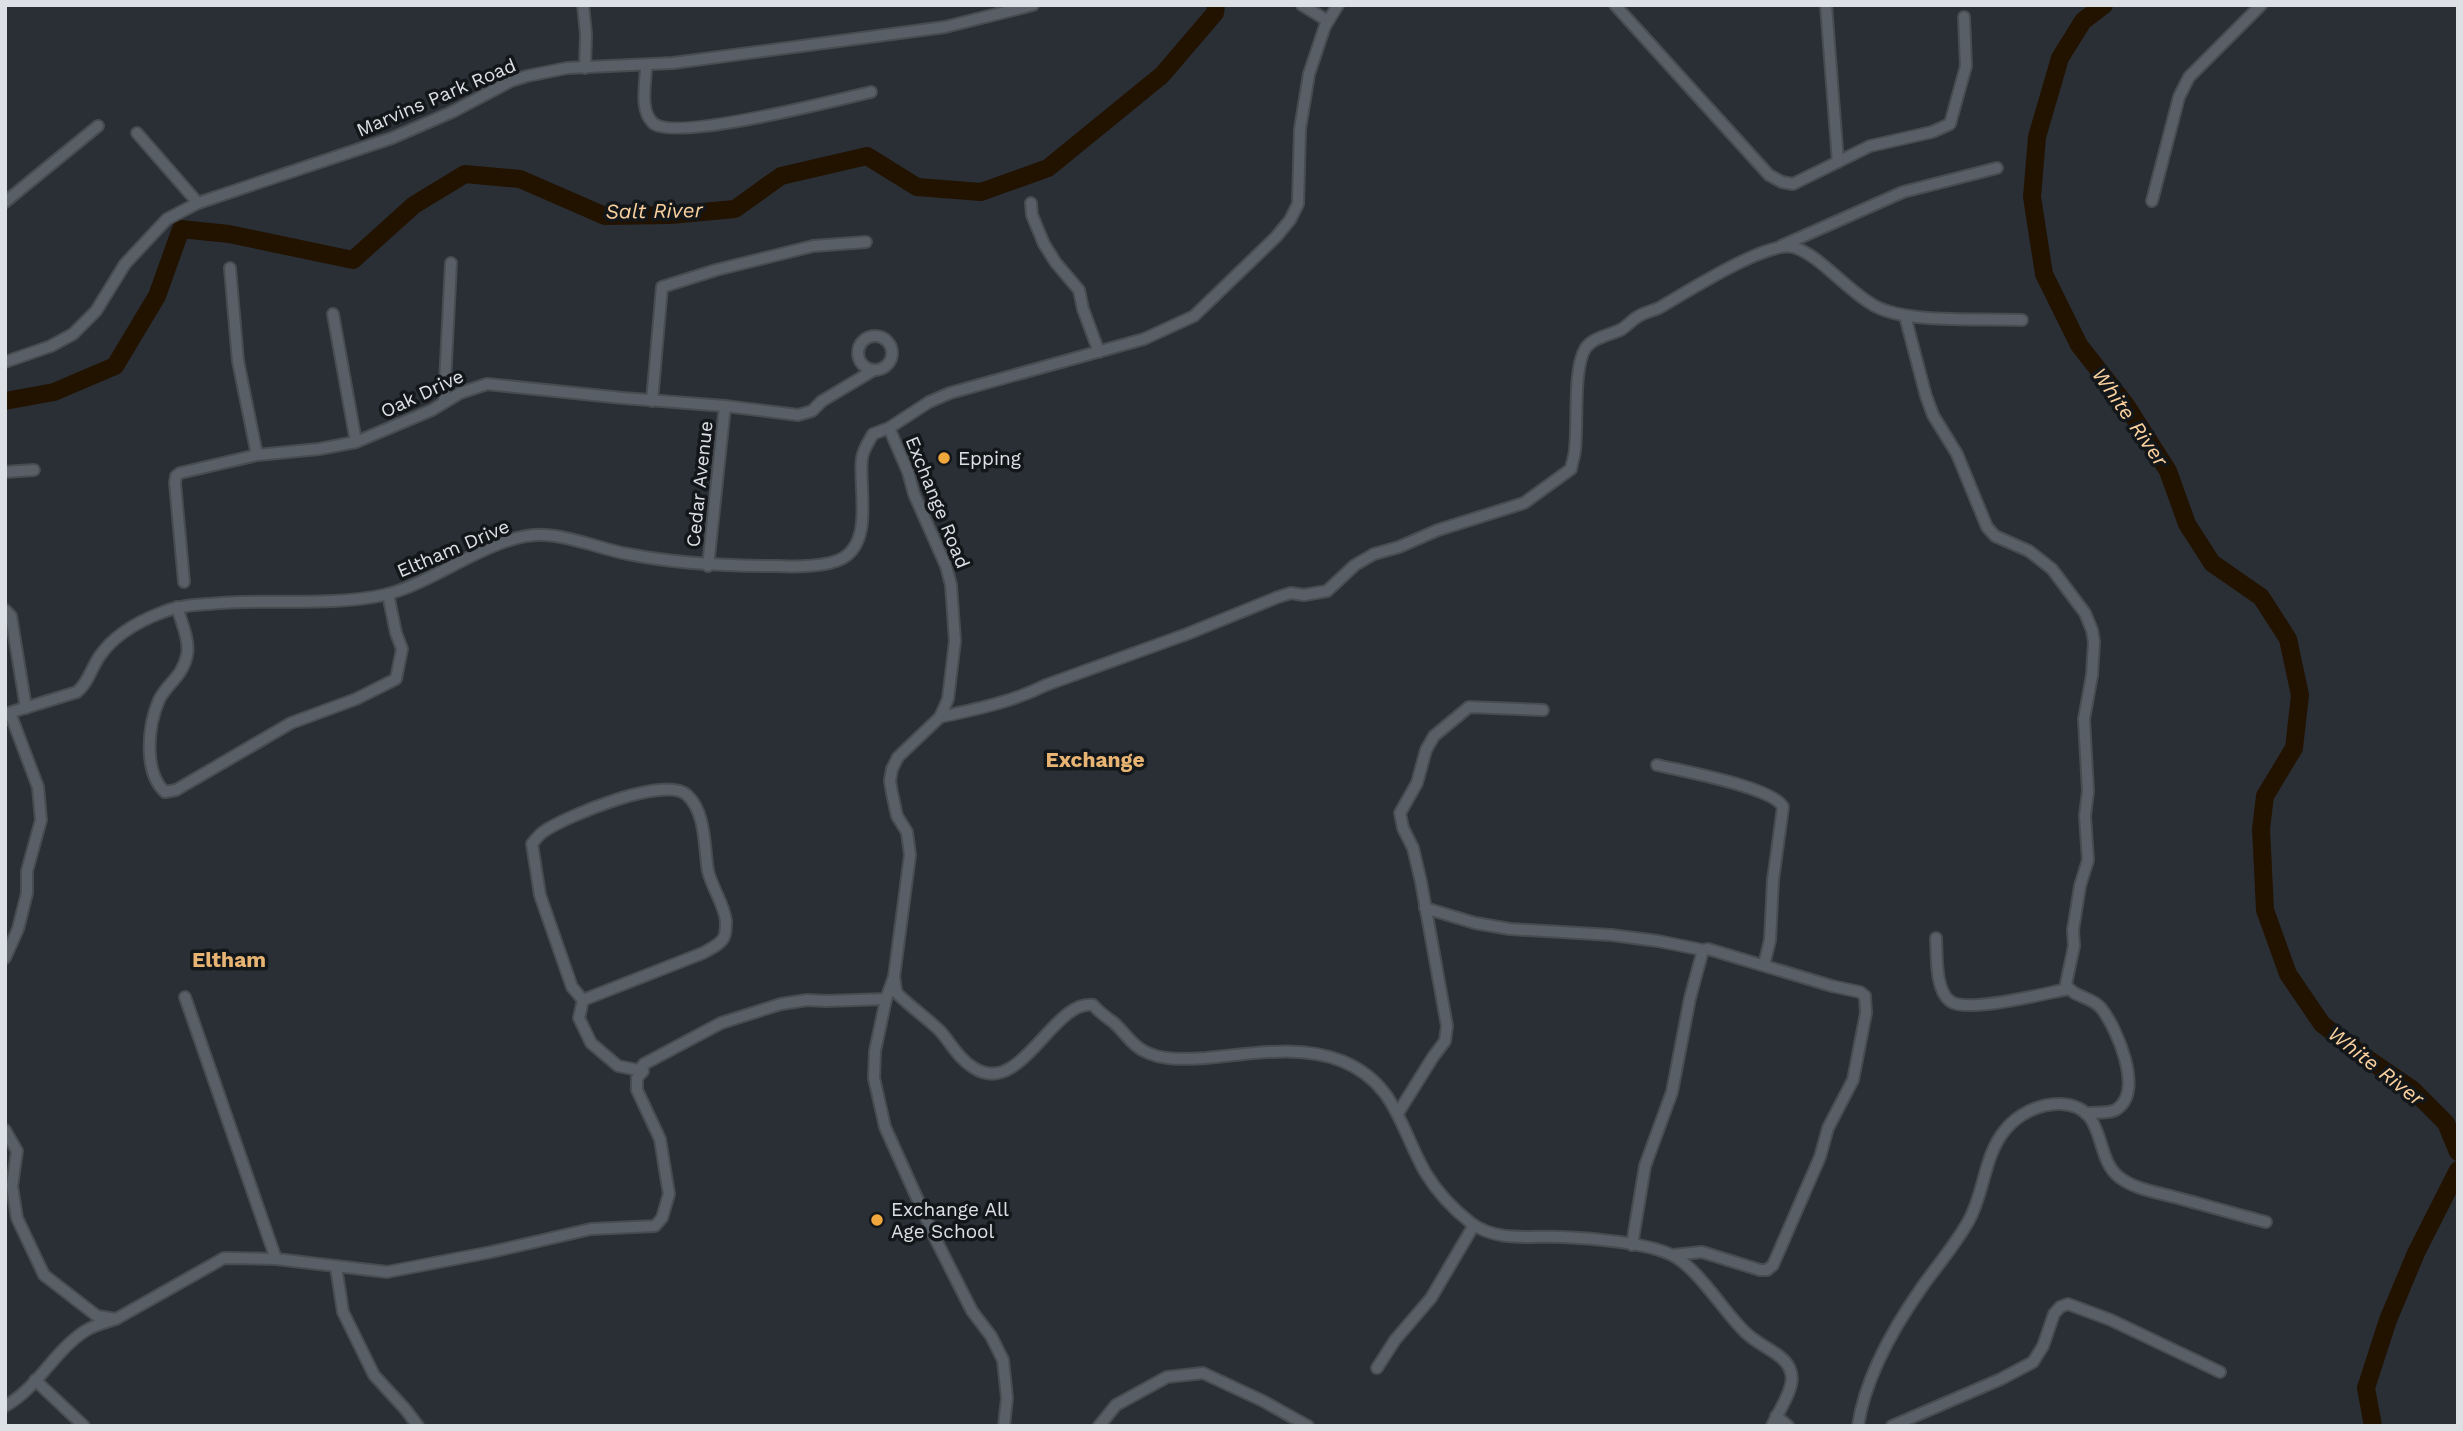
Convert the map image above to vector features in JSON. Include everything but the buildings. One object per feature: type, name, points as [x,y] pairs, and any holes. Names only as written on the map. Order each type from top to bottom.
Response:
[{"type":"street","points":[[583,5],[586,34],[584,68]]},
{"type":"street","name":"Marvins Park Road","points":[[5,362],[64,341],[73,334],[96,311],[125,264],[167,219],[198,203],[392,138],[511,82],[567,68],[646,66],[944,27],[993,10],[1033,5]]},
{"type":"street","points":[[1303,5],[1328,21]]},
{"type":"street","name":"Exchange Road","points":[[1004,1426],[1007,1398],[1003,1360],[991,1336],[972,1311],[936,1240],[885,1127],[874,1078],[875,1051],[886,999],[894,977],[910,855],[907,832],[897,816],[892,793],[892,769],[898,757],[940,717],[948,699],[954,653],[951,585],[946,566],[914,494],[890,428],[929,402],[950,393],[1144,339],[1194,316],[1290,220],[1299,199],[1300,129],[1308,74],[1328,21],[1338,5]]},
{"type":"street","points":[[1615,5],[1769,175],[1793,184],[1870,146],[1932,132],[1950,124],[1966,66],[1964,18]]},
{"type":"street","points":[[1826,5],[1838,162]]},
{"type":"street","points":[[2152,201],[2179,97],[2189,77],[2262,5]]},
{"type":"street","points":[[646,66],[645,108],[650,120],[664,129],[684,129],[792,110],[871,92]]},
{"type":"street","points":[[5,202],[98,126]]},
{"type":"street","points":[[137,133],[198,203]]},
{"type":"street","points":[[940,717],[997,705],[1024,696],[1046,685],[1187,634],[1278,597],[1291,593],[1304,595],[1327,591],[1355,565],[1374,554],[1399,547],[1438,530],[1524,503],[1571,470],[1575,451],[1580,370],[1585,348],[1589,344],[1622,329],[1640,315],[1732,267],[1903,192],[1997,168]]},
{"type":"street","points":[[1031,203],[1032,215],[1044,244],[1079,290],[1099,352]]},
{"type":"street","points":[[652,401],[662,287],[716,270],[813,246],[866,242]]},
{"type":"street","points":[[1779,247],[1800,250],[1860,298],[1886,311],[1905,316],[2022,320]]},
{"type":"street","points":[[443,402],[451,263]]},
{"type":"street","points":[[230,268],[238,361],[257,455]]},
{"type":"street","points":[[333,314],[356,442]]},
{"type":"street","points":[[1905,316],[1933,415],[1957,454],[1987,527],[1994,536],[2029,551],[2052,569],[2085,613],[2092,630],[2092,675],[2084,719],[2088,791],[2084,816],[2088,860],[2080,886],[2073,930],[2074,946],[2066,984],[2068,989]]},
{"type":"street","points":[[858,379],[860,345],[872,337],[882,338],[889,344],[891,358],[883,369],[874,370],[861,363]]},
{"type":"street","points":[[5,351],[19,359]]},
{"type":"street","name":"Oak Drive","points":[[184,582],[174,483],[180,473],[257,455],[319,449],[356,442],[432,410],[468,389],[487,384],[798,415],[812,411],[822,401],[874,370]]},
{"type":"street","name":"Cedar Avenue","points":[[708,566],[725,406]]},
{"type":"street","name":"Eltham Drive","points":[[7,713],[77,692],[83,687],[99,656],[115,639],[142,621],[177,607],[352,599],[388,594],[499,544],[532,535],[572,538],[624,553],[708,566],[818,565],[843,558],[855,546],[860,529],[863,503],[862,457],[873,434],[890,428]]},
{"type":"street","points":[[5,472],[34,470]]},
{"type":"street","points":[[177,607],[188,650],[183,670],[160,698],[150,726],[149,756],[160,787],[165,792],[176,790],[291,723],[356,699],[396,679],[402,649],[388,594]]},
{"type":"street","points":[[5,610],[11,616],[26,708]]},
{"type":"street","points":[[1398,1112],[1433,1056],[1446,1041],[1447,1026],[1413,848],[1405,834],[1400,813],[1417,783],[1426,750],[1434,736],[1469,707],[1542,710]]},
{"type":"street","points":[[5,958],[19,929],[27,893],[27,870],[41,820],[38,787],[7,713]]},
{"type":"street","points":[[1657,765],[1769,794],[1783,807],[1764,965]]},
{"type":"street","points":[[680,789],[693,801],[700,820],[708,870],[726,924],[724,937],[703,953],[583,999],[572,987],[540,895],[532,844],[543,832],[591,809],[650,791],[680,789]]},
{"type":"street","points":[[894,977],[898,994],[942,1032],[958,1056],[984,1073],[1004,1072],[1026,1056],[1068,1015],[1088,1004],[1093,1005],[1143,1051],[1159,1056],[1192,1059],[1279,1051],[1335,1059],[1353,1067],[1380,1086],[1398,1112],[1423,1169],[1433,1184],[1449,1204],[1474,1225],[1488,1232],[1518,1237],[1561,1236],[1632,1245],[1673,1255],[1702,1252],[1753,1269],[1768,1270],[1773,1265],[1820,1157],[1828,1128],[1853,1080],[1866,1013],[1865,996],[1860,992],[1709,949],[1623,937],[1510,929],[1475,923],[1424,908]]},
{"type":"street","points":[[1936,938],[1938,976],[1950,1002],[1962,1006],[1980,1006],[2068,989],[2103,1010],[2127,1065],[2129,1094],[2126,1101],[2115,1111],[2085,1113]]},
{"type":"street","points":[[1632,1245],[1645,1166],[1672,1092],[1690,998],[1703,950]]},
{"type":"street","points":[[185,997],[276,1259]]},
{"type":"street","points":[[583,999],[579,1018],[591,1043],[618,1066],[643,1071]]},
{"type":"street","points":[[5,1406],[17,1399],[66,1347],[87,1329],[116,1319],[216,1260],[276,1259],[387,1272],[591,1229],[655,1226],[662,1218],[669,1194],[660,1139],[638,1090],[637,1078],[643,1071],[641,1068],[650,1059],[721,1023],[781,1004],[807,1000],[825,1002],[886,999]]},
{"type":"street","points":[[1858,1426],[1866,1392],[1875,1370],[1920,1290],[1968,1223],[1990,1153],[2007,1127],[2020,1115],[2041,1105],[2062,1104],[2078,1108],[2085,1113],[2099,1134],[2107,1160],[2118,1177],[2147,1190],[2266,1222]]},
{"type":"street","points":[[5,1130],[17,1151],[12,1186],[17,1218],[44,1275],[97,1315],[116,1319]]},
{"type":"street","points":[[1377,1368],[1395,1340],[1431,1298],[1474,1225]]},
{"type":"street","points":[[1673,1255],[1709,1289],[1745,1332],[1789,1365],[1793,1379],[1774,1421],[1788,1426]]},
{"type":"street","points":[[336,1268],[343,1311],[374,1376],[418,1426]]},
{"type":"street","points":[[1892,1426],[2001,1379],[2033,1362],[2043,1346],[2054,1314],[2060,1307],[2068,1304],[2111,1320],[2220,1371]]},
{"type":"street","points":[[1099,1426],[1116,1405],[1167,1377],[1203,1373],[1308,1426]]},
{"type":"street","points":[[35,1380],[84,1426]]},
{"type":"waterway","name":"Salt River","points":[[5,401],[54,392],[115,366],[157,296],[181,229],[229,234],[353,260],[414,205],[465,174],[520,179],[605,216],[670,215],[735,209],[781,176],[867,156],[917,187],[981,192],[1048,168],[1162,75],[1215,13],[1216,5]]},
{"type":"waterway","name":"White River","points":[[2104,5],[2083,21],[2060,58],[2037,137],[2032,197],[2044,274],[2079,345],[2126,405],[2168,471],[2187,524],[2212,563],[2261,597],[2288,639],[2300,695],[2294,748],[2265,796],[2261,829],[2265,910],[2288,974],[2322,1024],[2413,1090],[2446,1123],[2458,1152]]},
{"type":"waterway","name":"White River","points":[[2373,1426],[2366,1388],[2388,1320],[2416,1253],[2458,1170]]},
{"type":"place","name":"Epping","points":[[944,458]]},
{"type":"place","name":"Exchange All Age School","points":[[877,1220]]},
{"type":"district","name":"Exchange","points":[[1095,760]]},
{"type":"district","name":"Eltham","points":[[229,960]]}]
